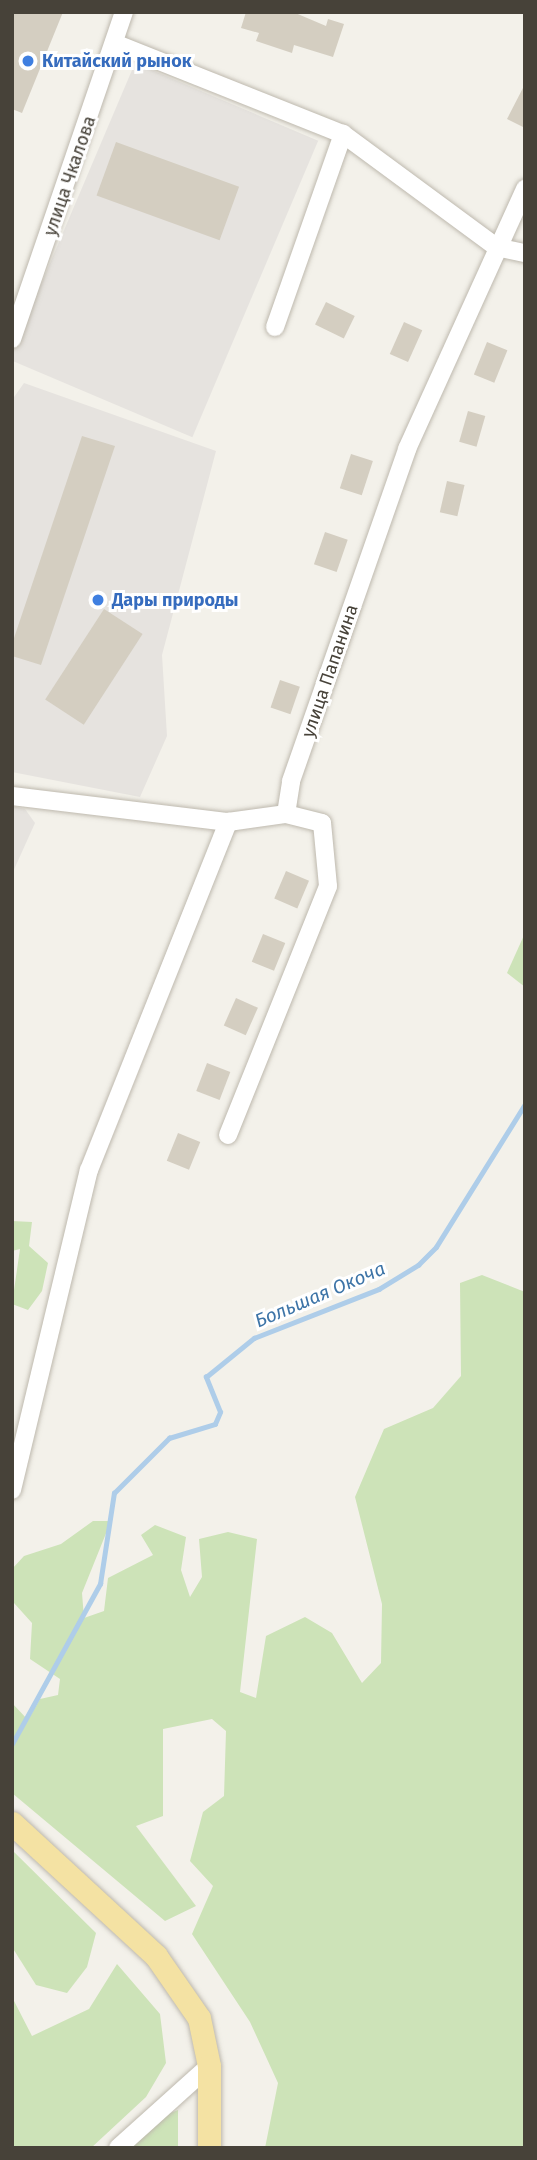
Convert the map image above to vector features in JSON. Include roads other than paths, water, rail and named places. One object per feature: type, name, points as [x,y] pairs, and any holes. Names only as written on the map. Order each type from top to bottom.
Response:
[{"type":"main road","points":[[12,1823],[156,1956],[199,2018],[209,2066],[209,2148]]},
{"type":"street","name":"улица Чкалова","points":[[12,339],[124,12]]},
{"type":"street","points":[[114,43],[343,134],[496,247],[525,253]]},
{"type":"street","points":[[275,327],[343,134]]},
{"type":"street","name":"улица Папанина","points":[[286,814],[291,781],[407,449],[496,247],[525,189]]},
{"type":"street","points":[[12,796],[228,822],[286,814],[322,823],[328,887],[228,1135]]},
{"type":"street","points":[[12,1490],[89,1170],[228,822]]},
{"type":"street","points":[[118,2148],[209,2066]]},
{"type":"waterway","name":"Большая Окоча","points":[[12,1744],[100,1584],[114,1493],[169,1438],[215,1424],[220,1412],[206,1377],[254,1338],[379,1289],[418,1265],[436,1247],[525,1104]]},
{"type":"place","name":"Китайский рынок","points":[[28,61]]},
{"type":"place","name":"Дары природы","points":[[98,600]]}]
